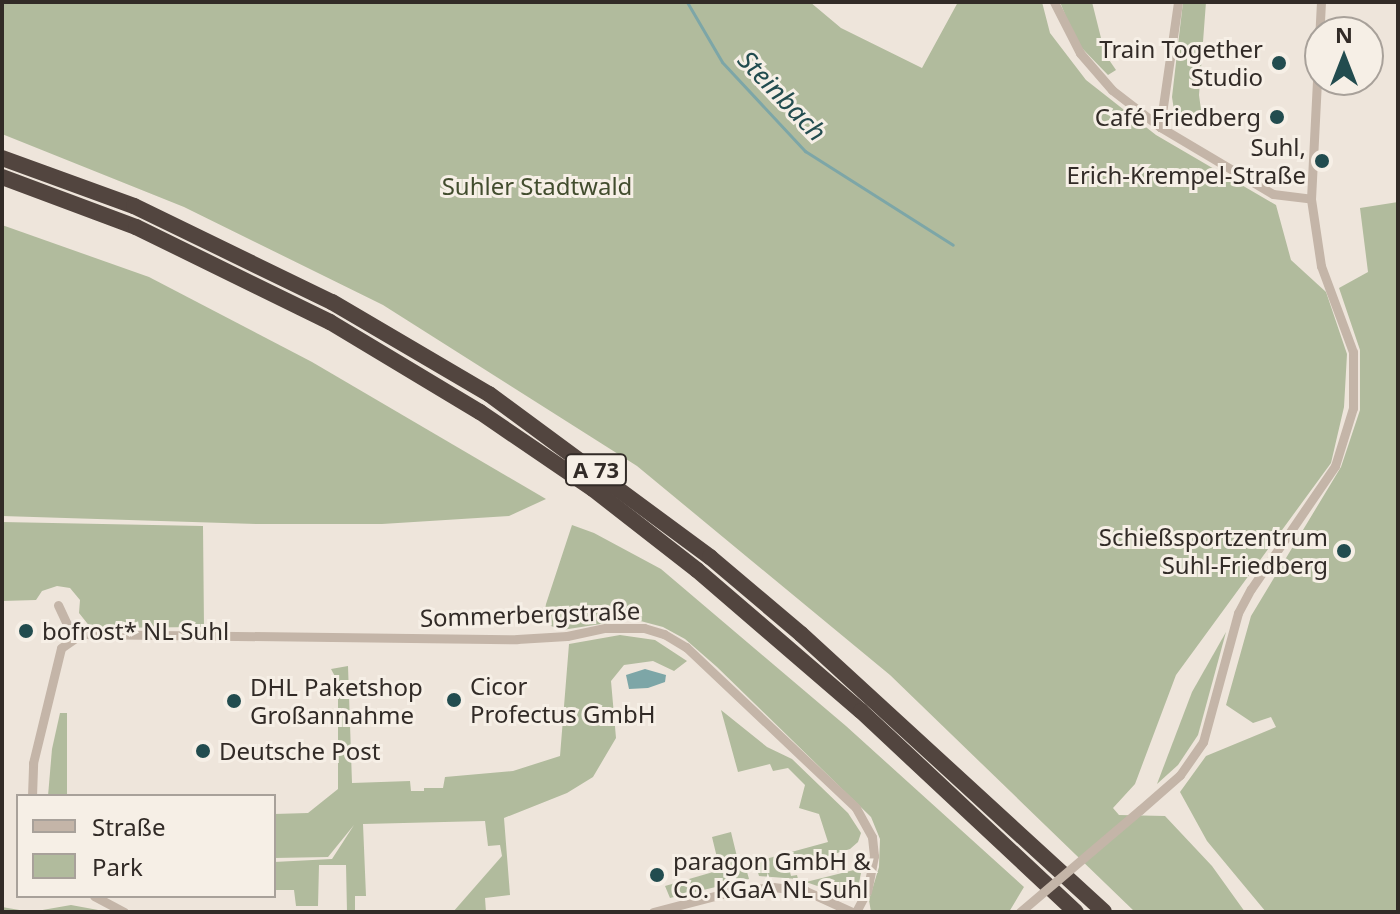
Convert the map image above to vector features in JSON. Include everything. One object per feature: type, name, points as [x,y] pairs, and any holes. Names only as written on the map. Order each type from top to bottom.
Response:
[{"type":"highway","name":"A 73","points":[[2,158],[134,206],[332,302],[489,394],[710,557],[801,634],[1104,912]]},
{"type":"highway","name":"A 73","points":[[2,177],[136,227],[330,322],[480,412],[555,463],[697,570],[789,647],[1076,912]]},
{"type":"street","points":[[1054,2],[1080,53],[1112,90],[1160,127],[1273,194],[1311,199]]},
{"type":"street","points":[[1160,127],[1178,2]]},
{"type":"street","points":[[1020,912],[1180,775],[1203,742],[1238,613],[1335,466],[1345,437],[1353,408],[1353,352],[1321,266],[1311,199],[1321,2]]},
{"type":"street","points":[[32,794],[33,763],[61,648],[73,637],[58,605]]},
{"type":"street","name":"Sommerbergstraße","points":[[73,637],[91,633],[195,633],[517,639],[627,626],[664,634],[686,647],[725,681],[866,821],[872,837],[874,870],[854,912],[806,891],[773,887],[730,892],[653,912]]},
{"type":"street","points":[[98,898],[124,912]]},
{"type":"green space","name":"Suhler Stadtwald","points":[[2,2],[810,2],[841,28],[922,68],[958,2],[1042,2],[1050,33],[1086,80],[1156,135],[1276,205],[1291,260],[1326,292],[1347,354],[1344,407],[1331,463],[1176,675],[1135,784],[1113,808],[1119,815],[1165,816],[1212,866],[1245,912],[1135,912],[890,675],[637,466],[383,305],[184,207],[2,134]]},
{"type":"green space","points":[[1060,2],[1092,2],[1105,54],[1116,70],[1108,75],[1076,42]]},
{"type":"green space","points":[[1183,2],[1206,2],[1199,95],[1202,117],[1184,128],[1175,117],[1172,97]]},
{"type":"green space","name":"Schießsportzentrum Suhl-Friedberg","points":[[1398,202],[1398,912],[1266,912],[1207,841],[1180,792],[1206,756],[1276,727],[1271,717],[1253,723],[1226,705],[1251,616],[1341,467],[1360,410],[1360,350],[1339,288],[1368,272],[1360,208]]},
{"type":"green space","points":[[2,225],[149,277],[312,362],[546,499],[509,516],[382,524],[256,524],[2,516]]},
{"type":"green space","points":[[2,522],[203,526],[204,627],[91,628],[79,613],[80,600],[70,588],[57,586],[42,591],[36,600],[2,601]]},
{"type":"green space","points":[[572,525],[594,533],[661,569],[846,726],[1024,887],[1009,912],[871,912],[869,900],[879,867],[880,839],[871,817],[717,667],[685,639],[663,627],[633,619],[562,630],[551,626],[544,616],[546,604]]},
{"type":"green space","points":[[1226,632],[1198,735],[1178,765],[1157,784],[1192,692]]},
{"type":"green space","points":[[620,635],[655,640],[687,661],[674,671],[653,661],[624,665],[611,681],[616,738],[593,777],[567,793],[504,818],[510,895],[485,898],[486,912],[453,912],[502,856],[500,845],[488,846],[485,821],[363,824],[366,896],[355,896],[355,912],[347,912],[346,865],[319,865],[318,906],[296,906],[294,890],[276,890],[276,862],[332,859],[354,825],[328,857],[276,858],[276,814],[308,813],[338,789],[338,682],[331,669],[348,666],[352,783],[410,781],[411,791],[424,791],[424,788],[443,788],[445,777],[513,771],[560,756],[569,644]]},
{"type":"green space","points":[[721,710],[767,747],[792,759],[848,813],[861,833],[858,842],[850,849],[789,868],[791,876],[797,875],[798,879],[759,876],[755,862],[828,842],[819,814],[799,808],[805,785],[788,768],[773,771],[770,764],[738,772]]},
{"type":"green space","points":[[60,713],[67,713],[67,794],[48,794],[52,749]]},
{"type":"green space","points":[[731,832],[739,865],[745,865],[749,879],[670,898],[665,886],[720,870],[712,837]]},
{"type":"green space","points":[[862,868],[858,888],[846,896],[806,882]]},
{"type":"green space","points":[[71,905],[109,912],[31,912]]},
{"type":"green space","points":[[2,907],[31,912],[2,912]]},
{"type":"water","points":[[645,669],[666,675],[665,682],[648,688],[629,689],[626,675]]},
{"type":"waterway","name":"Steinbach","points":[[687,2],[722,62],[805,151],[953,245]]},
{"type":"place","name":"Train Together Studio","points":[[1279,63]]},
{"type":"place","name":"Café Friedberg","points":[[1277,117]]},
{"type":"place","name":"Suhl, Erich-Krempel-Straße","points":[[1322,161]]},
{"type":"place","name":"Schießsportzentrum Suhl-Friedberg","points":[[1344,551]]},
{"type":"place","name":"bofrost* NL Suhl","points":[[26,631]]},
{"type":"place","name":"Cicor Profectus GmbH","points":[[454,700]]},
{"type":"place","name":"DHL Paketshop Großannahme","points":[[234,701]]},
{"type":"place","name":"Deutsche Post","points":[[203,751]]},
{"type":"place","name":"paragon GmbH & Co. KGaA NL Suhl","points":[[657,875]]}]
